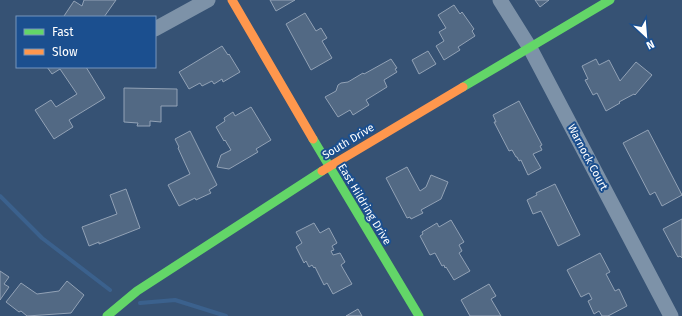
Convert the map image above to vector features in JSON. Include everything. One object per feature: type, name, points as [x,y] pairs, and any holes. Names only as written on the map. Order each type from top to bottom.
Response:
[{"type":"street","points":[[156,29],[208,0]]},
{"type":"street","name":"East Hildring Drive","points":[[232,0],[419,316]]},
{"type":"street","name":"Warnock Court","points":[[500,0],[530,48],[671,316]]},
{"type":"street","name":"South Drive","points":[[107,316],[137,291],[329,166],[610,0]]},
{"type":"building","points":[[84,0],[116,0],[105,16],[64,16],[74,1],[82,6]]},
{"type":"building","points":[[270,0],[295,0],[276,11]]},
{"type":"building","points":[[535,0],[549,0],[540,7]]},
{"type":"building","points":[[454,5],[460,14],[462,12],[474,29],[472,31],[475,36],[458,47],[460,50],[444,60],[436,46],[444,41],[439,32],[446,28],[438,15]]},
{"type":"building","points":[[305,13],[316,31],[321,28],[327,38],[322,41],[332,58],[311,70],[286,24]]},
{"type":"building","points":[[222,46],[228,55],[229,54],[240,72],[223,82],[222,79],[214,84],[212,81],[202,86],[200,83],[189,89],[179,72]]},
{"type":"building","points":[[428,51],[436,64],[419,74],[412,60]]},
{"type":"building","points":[[391,59],[397,68],[395,69],[397,72],[384,80],[387,87],[366,100],[369,105],[353,115],[350,110],[338,117],[325,97],[336,91],[338,85],[341,83],[348,82]]},
{"type":"building","points":[[596,59],[599,65],[609,60],[620,81],[636,62],[652,75],[635,95],[634,94],[619,102],[620,103],[606,111],[597,93],[593,95],[585,80],[588,79],[582,66]]},
{"type":"building","points":[[48,68],[87,68],[105,98],[69,120],[73,127],[54,139],[35,110],[51,100],[56,107],[77,94],[60,69],[52,74]]},
{"type":"building","points":[[124,88],[177,89],[177,106],[161,106],[161,122],[150,121],[150,126],[137,126],[138,123],[124,122]]},
{"type":"building","points":[[519,101],[542,145],[540,146],[542,150],[533,154],[541,168],[528,175],[521,160],[519,161],[512,150],[509,151],[494,122],[496,122],[493,115]]},
{"type":"building","points":[[251,107],[271,140],[256,149],[258,152],[229,169],[217,167],[221,155],[231,150],[216,127],[225,121],[224,118],[233,112],[235,116]]},
{"type":"building","points":[[648,130],[682,195],[662,206],[655,192],[650,195],[623,143]]},
{"type":"building","points":[[190,131],[217,185],[209,190],[211,193],[196,200],[195,198],[179,206],[168,185],[190,174],[175,139]]},
{"type":"building","points":[[407,167],[420,191],[426,187],[431,175],[448,182],[441,199],[421,210],[423,213],[411,219],[410,217],[407,218],[386,178]]},
{"type":"building","points":[[555,184],[580,235],[558,246],[541,211],[533,214],[527,200],[537,195],[536,193]]},
{"type":"building","points":[[126,189],[140,228],[99,244],[99,242],[89,246],[82,227],[117,214],[110,195]]},
{"type":"building","points":[[682,219],[682,258],[680,256],[678,257],[663,229]]},
{"type":"building","points":[[451,220],[464,242],[459,245],[462,251],[459,253],[470,271],[454,280],[446,267],[445,268],[444,265],[442,266],[435,253],[430,255],[420,236],[423,234],[422,232],[437,223],[439,227]]},
{"type":"building","points":[[314,223],[320,233],[329,228],[337,243],[332,246],[334,250],[331,251],[333,255],[340,253],[345,262],[341,265],[352,284],[333,294],[327,283],[324,285],[315,267],[314,268],[312,265],[309,267],[306,261],[304,263],[296,247],[302,243],[296,232]]},
{"type":"building","points":[[600,253],[610,272],[606,274],[615,291],[619,289],[627,306],[608,316],[602,316],[599,311],[594,314],[588,301],[592,299],[589,293],[581,297],[567,270]]},
{"type":"building","points":[[0,271],[9,277],[4,284],[9,287],[0,300]]},
{"type":"building","points":[[67,281],[84,295],[71,313],[27,316],[6,302],[21,283],[37,294],[59,291]]},
{"type":"building","points":[[489,284],[496,296],[491,299],[501,316],[470,316],[461,300]]},
{"type":"building","points":[[358,309],[362,316],[346,316]]},
{"type":"waterway","points":[[0,196],[42,238],[110,290]]},
{"type":"waterway","points":[[140,303],[175,300],[226,316]]},
{"type":"traffic: fast","points":[[463,87],[610,0]]},
{"type":"traffic: fast","points":[[313,139],[419,316]]},
{"type":"traffic: fast","points":[[107,316],[137,291],[322,171]]},
{"type":"traffic: slow","points":[[232,0],[313,139]]},
{"type":"traffic: slow","points":[[322,171],[463,87]]}]
